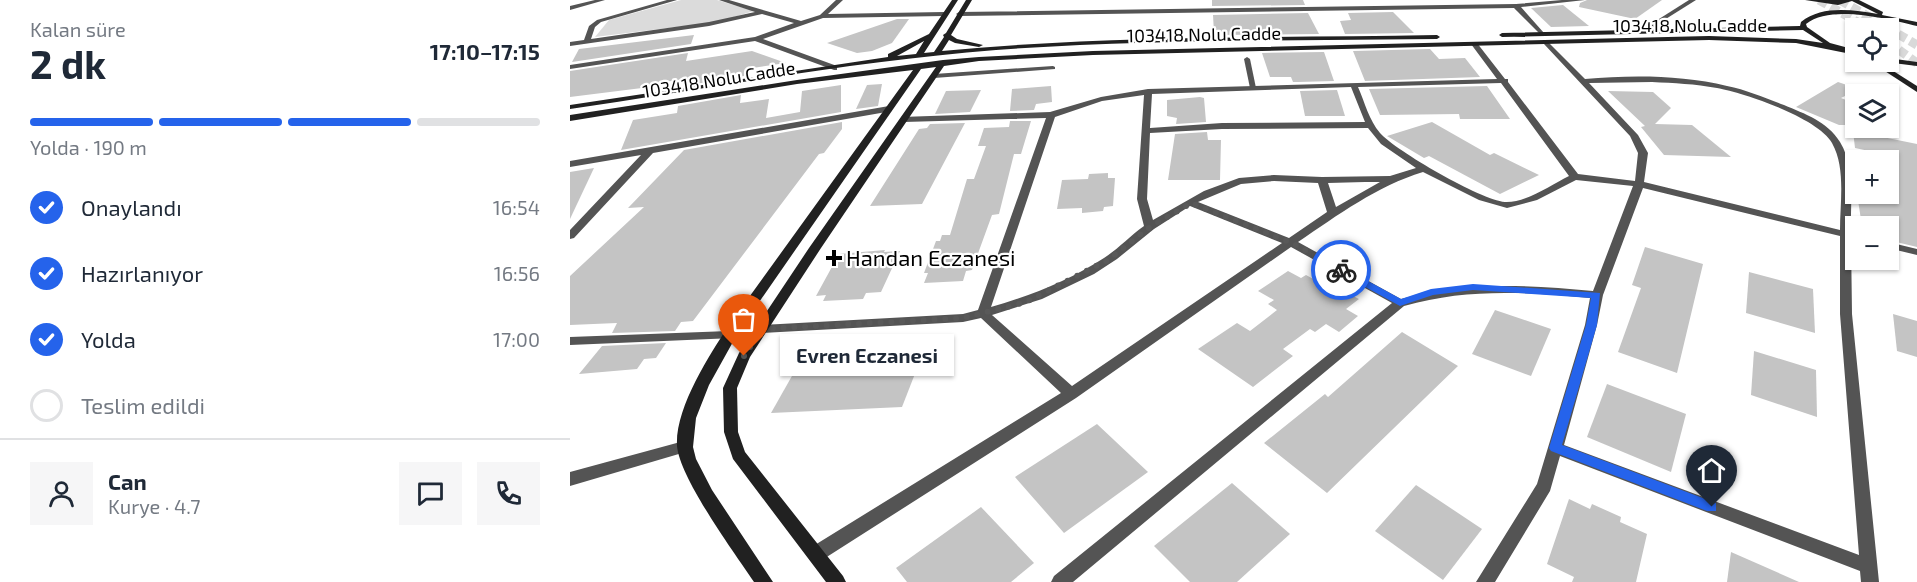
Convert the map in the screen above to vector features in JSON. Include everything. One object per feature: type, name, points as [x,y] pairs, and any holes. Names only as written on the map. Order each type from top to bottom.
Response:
[{"type":"main road","points":[[764,582],[699,481],[684,447],[696,398],[729,335],[889,110],[919,61],[930,36],[955,0]]},
{"type":"main road","points":[[837,582],[738,455],[731,432],[730,388],[744,356],[934,76],[946,35],[969,0]]},
{"type":"main road","points":[[1797,0],[1814,15]]},
{"type":"main road","points":[[1808,0],[1838,3],[1849,0]]},
{"type":"main road","points":[[1854,0],[1893,18]]},
{"type":"main road","points":[[1804,28],[1806,20],[1814,15],[1849,13],[1893,18]]},
{"type":"main road","points":[[1899,20],[1917,24]]},
{"type":"main road","points":[[940,58],[998,48],[1114,43],[1544,38],[1643,31],[1804,28],[1816,38],[1845,50]]},
{"type":"main road","points":[[946,35],[968,44],[998,48]]},
{"type":"main road","points":[[878,62],[930,36]]},
{"type":"main road","name":"103418 Nolu Cadde","points":[[570,118],[940,58],[1093,52],[1475,44],[1544,38],[1709,38],[1796,41],[1842,49]]},
{"type":"main road","points":[[570,107],[878,62],[919,61]]},
{"type":"main road","points":[[1899,62],[1917,64]]},
{"type":"main road","points":[[1893,72],[1917,90]]},
{"type":"main road","points":[[1905,79],[1917,78]]},
{"type":"street","points":[[570,8],[602,0]]},
{"type":"street","points":[[587,42],[592,26],[599,21],[674,0]]},
{"type":"street","points":[[722,0],[803,24]]},
{"type":"street","points":[[570,67],[756,39],[822,16],[840,0]]},
{"type":"street","points":[[1204,0],[1205,10]]},
{"type":"street","points":[[1320,0],[1324,9]]},
{"type":"street","points":[[1449,0],[1456,7]]},
{"type":"street","points":[[959,14],[1086,9],[1205,10],[1516,6],[1582,0]]},
{"type":"street","points":[[1643,31],[1693,0]]},
{"type":"street","points":[[1485,582],[1544,486],[1592,325],[1597,295],[1640,184],[1643,153],[1634,135],[1516,6]]},
{"type":"street","points":[[570,44],[724,22],[763,12]]},
{"type":"street","points":[[822,16],[944,14]]},
{"type":"street","points":[[756,39],[834,68]]},
{"type":"street","points":[[1475,44],[1575,177]]},
{"type":"street","points":[[904,119],[1051,115],[1101,99],[1148,91],[1505,81]]},
{"type":"street","points":[[1586,81],[1666,81],[1719,86],[1751,95],[1814,122],[1832,135],[1840,146],[1845,166],[1848,216]]},
{"type":"street","points":[[1354,86],[1369,125],[1394,150],[1493,204],[1505,205],[1520,202],[1575,177],[1640,184],[1845,235]]},
{"type":"street","points":[[1148,91],[1143,199],[1150,227]]},
{"type":"street","points":[[570,164],[889,110]]},
{"type":"street","points":[[984,313],[1051,115]]},
{"type":"street","points":[[1147,131],[1221,126],[1369,125]]},
{"type":"street","points":[[570,236],[649,151]]},
{"type":"street","points":[[816,554],[1071,394],[1333,213],[1394,178],[1426,168]]},
{"type":"street","points":[[762,329],[963,318],[984,313],[1026,302],[1074,279],[1108,260],[1150,227],[1226,185],[1251,178],[1322,180],[1394,178]]},
{"type":"street","points":[[1322,180],[1333,213]]},
{"type":"street","points":[[1191,203],[1292,243],[1400,303]]},
{"type":"street","points":[[1899,248],[1917,252]]},
{"type":"street","points":[[1556,448],[1869,574],[1847,326],[1848,270]]},
{"type":"street","points":[[1060,582],[1400,303],[1431,292],[1473,287],[1597,295]]},
{"type":"street","points":[[984,313],[1071,394]]},
{"type":"street","points":[[570,341],[729,335]]},
{"type":"street","points":[[570,479],[684,447]]},
{"type":"lane","points":[[1247,59],[1253,88]]},
{"type":"lane","points":[[934,76],[1053,68]]},
{"type":"shaded area","points":[[681,0],[717,0],[754,11],[717,22],[595,37],[609,20]]},
{"type":"building","points":[[1212,0],[1303,0],[1305,5],[1212,6]]},
{"type":"building","points":[[1587,0],[1662,0],[1635,19],[1579,7],[1580,3]]},
{"type":"building","points":[[1563,5],[1589,26],[1551,27],[1531,8]]},
{"type":"building","points":[[1393,12],[1414,33],[1345,34],[1340,21],[1351,20],[1348,13]]},
{"type":"building","points":[[1308,13],[1319,34],[1215,35],[1214,33],[1213,15]]},
{"type":"building","points":[[897,19],[909,19],[892,43],[872,51],[857,53],[827,43]]},
{"type":"building","points":[[694,35],[691,44],[572,62],[579,49]]},
{"type":"building","points":[[1430,49],[1439,59],[1465,58],[1480,77],[1365,81],[1353,51]]},
{"type":"building","points":[[752,51],[786,63],[746,69],[744,76],[683,86],[684,79],[652,84],[650,87],[570,97],[570,71],[688,53],[686,61]]},
{"type":"building","points":[[1324,52],[1334,81],[1293,82],[1291,77],[1270,77],[1262,53]]},
{"type":"building","points":[[1838,82],[1845,84],[1845,96],[1841,98],[1845,100],[1845,125],[1839,125],[1796,107]]},
{"type":"building","points":[[882,84],[878,106],[856,109],[867,85]]},
{"type":"building","points":[[841,85],[841,112],[621,150],[633,120],[677,113],[678,106],[741,95],[740,103],[769,99],[766,118],[800,112],[802,91]]},
{"type":"building","points":[[1051,86],[1052,102],[1036,104],[1034,110],[1010,111],[1012,89]]},
{"type":"building","points":[[1487,86],[1510,119],[1460,119],[1459,114],[1380,115],[1369,89]]},
{"type":"building","points":[[981,90],[970,112],[935,114],[946,91]]},
{"type":"building","points":[[1337,90],[1345,116],[1305,116],[1300,91]]},
{"type":"building","points":[[1608,91],[1653,92],[1671,108],[1655,124],[1692,125],[1731,157],[1664,155],[1641,127],[1645,126]]},
{"type":"building","points":[[1204,98],[1206,122],[1176,124],[1177,118],[1167,116],[1167,100]]},
{"type":"building","points":[[1010,121],[1031,121],[1021,154],[1014,154],[999,214],[992,215],[972,270],[966,271],[963,281],[924,283],[928,273],[924,273],[936,241],[940,241],[942,235],[950,235],[967,179],[974,179],[986,146],[978,146],[984,128],[1009,127]]},
{"type":"building","points":[[842,122],[842,129],[824,153],[819,154],[693,321],[681,322],[675,331],[612,333],[617,323],[570,325],[570,276],[644,207],[628,208],[684,150]]},
{"type":"building","points":[[1432,122],[1490,155],[1494,153],[1539,175],[1500,194],[1429,156],[1424,158],[1387,136]]},
{"type":"building","points":[[965,123],[922,204],[870,206],[919,129],[927,128],[930,124]]},
{"type":"building","points":[[1207,132],[1208,140],[1221,140],[1220,180],[1168,180],[1175,134]]},
{"type":"building","points":[[1854,138],[1887,138],[1917,144],[1917,247],[1899,243],[1899,216],[1860,216],[1859,204],[1899,204],[1899,150],[1855,148]]},
{"type":"building","points":[[594,168],[570,219],[570,172]]},
{"type":"building","points":[[1108,173],[1108,178],[1115,178],[1113,206],[1104,207],[1103,211],[1082,213],[1082,208],[1057,209],[1062,180],[1088,179],[1089,174]]},
{"type":"building","points":[[1645,247],[1703,264],[1677,373],[1618,352],[1641,288],[1632,285]]},
{"type":"building","points":[[885,250],[884,252],[900,251],[881,292],[866,293],[863,299],[823,301],[826,295],[816,296],[839,254]]},
{"type":"building","points":[[1288,271],[1301,278],[1306,275],[1332,289],[1335,287],[1359,299],[1346,309],[1358,316],[1339,332],[1326,324],[1315,332],[1310,329],[1283,349],[1293,356],[1253,387],[1198,349],[1237,323],[1250,331],[1277,310],[1268,304],[1274,300],[1258,291]]},
{"type":"building","points":[[1749,272],[1813,289],[1815,333],[1746,313]]},
{"type":"building","points":[[1495,310],[1551,329],[1531,376],[1472,354]]},
{"type":"building","points":[[1893,314],[1917,321],[1917,357],[1897,351]]},
{"type":"building","points":[[1402,332],[1458,366],[1327,493],[1264,443],[1325,394],[1328,397]]},
{"type":"building","points":[[666,343],[656,358],[644,359],[637,369],[579,374],[602,346]]},
{"type":"building","points":[[925,348],[902,407],[771,413],[805,353]]},
{"type":"building","points":[[1754,351],[1816,370],[1817,417],[1751,395]]},
{"type":"building","points":[[1607,384],[1686,414],[1671,472],[1587,437]]},
{"type":"building","points":[[1097,424],[1148,472],[1064,533],[1015,477]]},
{"type":"building","points":[[1232,483],[1290,534],[1237,582],[1190,582],[1154,546]]},
{"type":"building","points":[[1416,485],[1482,529],[1443,580],[1375,531]]},
{"type":"building","points":[[1569,499],[1590,509],[1592,504],[1621,517],[1620,522],[1647,534],[1636,582],[1572,582],[1574,577],[1547,564]]},
{"type":"building","points":[[981,507],[1034,563],[1011,582],[907,582],[896,568]]},
{"type":"building","points":[[1731,552],[1799,582],[1727,582]]},
{"type":"tunnel","points":[[1819,0],[1850,18]]},
{"type":"tunnel","points":[[1840,0],[1917,45]]},
{"type":"tunnel","points":[[1899,50],[1917,63]]},
{"type":"way so far","points":[[744,356],[762,329],[963,318],[1026,302],[1108,260],[1150,227],[1191,203],[1292,243],[1341,270]]},
{"type":"place","name":"Handan Eczanesi","points":[[834,258]]},
{"type":"place","name":"Evren Eczanesi","points":[[744,356]]},
{"type":"route","points":[[1341,270],[1400,303],[1431,292],[1473,287],[1522,288],[1597,295],[1592,325],[1556,448],[1712,507]]}]
